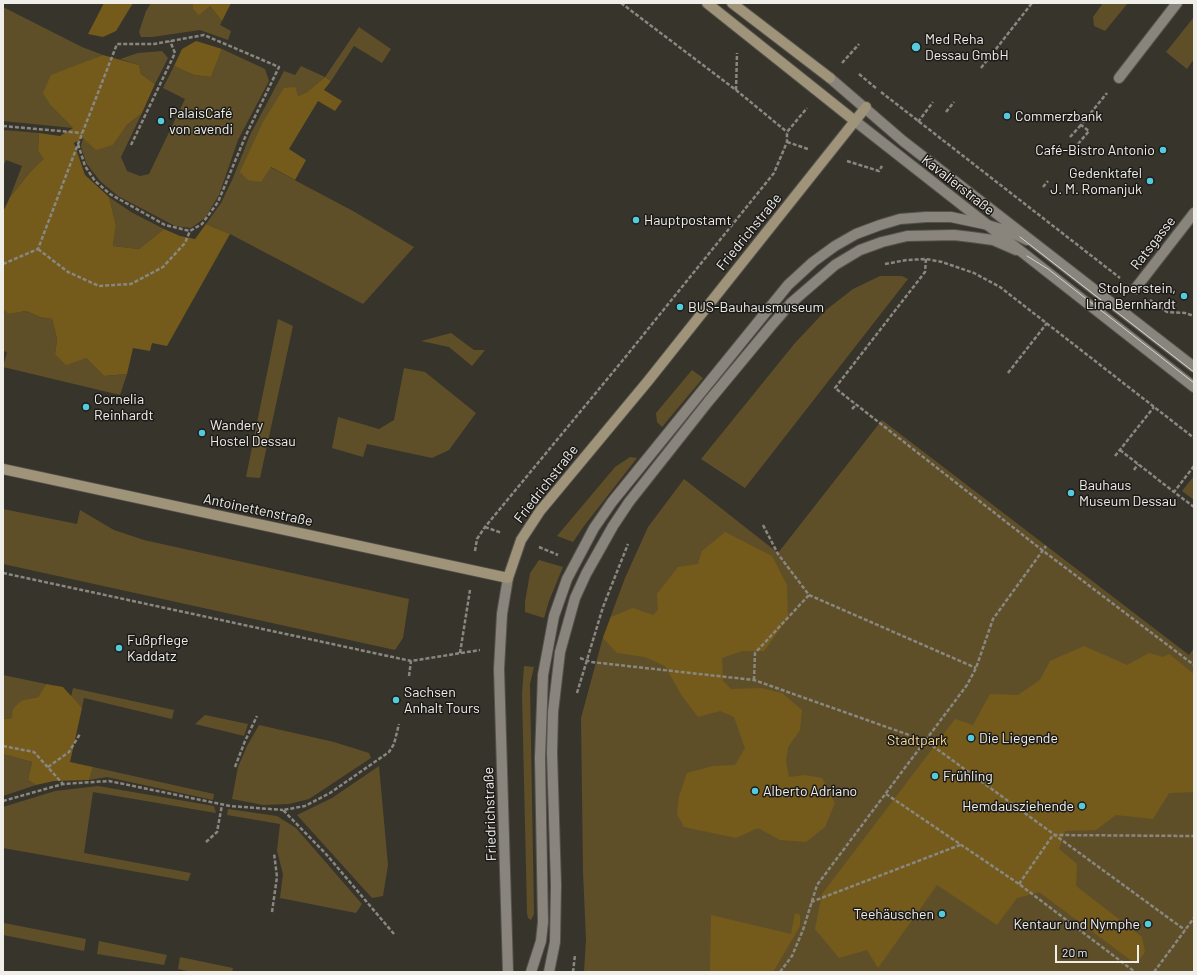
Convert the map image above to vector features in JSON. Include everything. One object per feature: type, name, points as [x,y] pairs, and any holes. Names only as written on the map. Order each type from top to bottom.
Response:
[{"type":"main road","name":"Kavalierstraße","points":[[707,3],[855,121]]},
{"type":"main road","name":"Kavalierstraße","points":[[732,3],[830,78]]},
{"type":"main road","name":"Friedrichstraße","points":[[508,578],[521,540],[540,511],[866,107]]},
{"type":"main road","name":"Antoinettenstraße","points":[[3,469],[508,578]]},
{"type":"street","points":[[1119,78],[1177,3]]},
{"type":"street","name":"Kavalierstraße","points":[[830,78],[866,107],[903,141],[1194,367]]},
{"type":"street","name":"Kavalierstraße","points":[[855,121],[984,224],[1194,387]]},
{"type":"street","name":"Ratsgasse","points":[[1135,289],[1194,214]]},
{"type":"street","points":[[531,972],[541,941],[543,922],[540,758],[543,675],[554,616],[567,579],[594,528],[612,502],[788,286],[813,262],[835,246],[856,234],[900,220],[951,217],[984,224],[1020,237],[1036,245]]},
{"type":"street","points":[[549,972],[555,942],[556,885],[552,753],[554,705],[560,652],[575,598],[588,569],[629,502],[708,402],[791,303],[835,265],[860,250],[882,242],[907,236],[930,234],[954,235],[993,240],[1007,245],[1027,256]]},
{"type":"street","name":"Friedrichstraße","points":[[508,578],[502,614],[499,669],[508,972]]},
{"type":"path","points":[[460,653],[477,539],[485,527],[774,173],[787,142],[787,132],[736,90],[621,3]]},
{"type":"path","points":[[981,68],[1032,3]]},
{"type":"path","points":[[736,90],[738,28]]},
{"type":"path","points":[[3,264],[38,249],[117,44],[154,44],[204,35],[279,67],[246,135],[218,202],[202,224],[190,231],[185,243],[163,267],[131,284],[99,286],[68,272],[38,249]]},
{"type":"path","points":[[131,145],[175,53],[170,41]]},
{"type":"path","points":[[843,62],[859,44]]},
{"type":"path","points":[[1070,138],[1119,78]]},
{"type":"path","points":[[903,141],[933,102]]},
{"type":"path","points":[[946,112],[954,102]]},
{"type":"path","points":[[918,122],[1167,312],[1184,313],[1194,316]]},
{"type":"path","points":[[1078,144],[1088,131],[1081,125]]},
{"type":"path","points":[[3,126],[82,133]]},
{"type":"path","points":[[787,142],[878,171],[893,152]]},
{"type":"path","points":[[78,144],[85,166],[95,181],[110,194],[165,225],[190,231]]},
{"type":"path","points":[[1043,187],[1048,181]]},
{"type":"path","points":[[883,264],[907,260],[942,262],[974,273],[1000,287],[1194,438]]},
{"type":"path","points":[[926,260],[925,272],[835,388],[1042,550],[1194,665]]},
{"type":"path","points":[[1008,374],[1047,323]]},
{"type":"path","points":[[852,409],[856,405]]},
{"type":"path","points":[[1115,456],[1154,406]]},
{"type":"path","points":[[1120,450],[1194,507]]},
{"type":"path","points":[[1134,470],[1138,464]]},
{"type":"path","points":[[1174,492],[1194,466]]},
{"type":"path","points":[[763,526],[778,554],[809,596],[976,668]]},
{"type":"path","points":[[485,527],[575,562]]},
{"type":"path","points":[[576,697],[586,660],[613,580],[629,542]]},
{"type":"path","points":[[780,972],[792,956],[803,930],[810,902],[817,884],[967,685],[976,668],[993,620],[1046,546]]},
{"type":"path","points":[[588,569],[613,580]]},
{"type":"path","points":[[3,574],[411,661],[500,647]]},
{"type":"path","points":[[754,680],[755,653],[809,596]]},
{"type":"path","points":[[586,660],[599,663],[754,680],[926,741],[1185,930]]},
{"type":"path","points":[[409,676],[411,661]]},
{"type":"path","points":[[235,767],[245,740],[257,716]]},
{"type":"path","points":[[3,802],[63,784],[109,781],[222,805],[283,810],[305,806],[330,793],[389,752],[394,744],[399,724]]},
{"type":"path","points":[[48,767],[68,752],[80,734]]},
{"type":"path","points":[[3,746],[34,752],[63,784]]},
{"type":"path","points":[[886,794],[1019,884],[1135,972]]},
{"type":"path","points":[[206,842],[217,832],[222,805]]},
{"type":"path","points":[[283,810],[326,854],[394,934]]},
{"type":"path","points":[[1053,835],[1194,836]]},
{"type":"path","points":[[1019,884],[1053,835]]},
{"type":"path","points":[[810,902],[960,844]]},
{"type":"path","points":[[272,912],[277,877],[274,853]]},
{"type":"path","points":[[1154,972],[1194,918]]},
{"type":"path","points":[[573,972],[575,950]]},
{"type":"green space","points":[[151,3],[193,3],[193,9],[210,6],[222,21],[220,25],[231,31],[228,40],[200,30],[152,37],[141,37],[139,32],[146,11]]},
{"type":"green space","points":[[1103,3],[1128,3],[1105,31],[1094,26],[1093,17]]},
{"type":"green space","points":[[3,7],[82,47],[103,55],[79,65],[51,106],[73,128],[3,121]]},
{"type":"green space","points":[[1194,17],[1194,59],[1187,69],[1166,52]]},
{"type":"green space","points":[[359,27],[391,49],[382,63],[354,46],[331,81],[325,77]]},
{"type":"green space","points":[[222,49],[265,69],[269,81],[238,140],[219,195],[205,218],[191,228],[175,226],[118,196],[100,181],[86,163],[81,146],[83,138],[113,145],[127,125],[142,113],[121,157],[127,171],[140,176],[149,174],[185,99],[163,88],[174,66],[194,75],[211,77]]},
{"type":"green space","points":[[162,51],[168,58],[155,84],[141,74],[139,65],[120,59],[138,53]]},
{"type":"green space","points":[[301,66],[325,77],[307,92],[298,96],[270,167],[353,211],[414,247],[363,304],[230,234],[206,224],[221,203],[233,178],[250,135],[284,71],[295,75]]},
{"type":"green space","points":[[3,130],[39,133],[38,151],[45,159],[31,171],[10,197],[22,166],[6,160],[3,167]]},
{"type":"green space","points":[[109,197],[131,212],[164,229],[139,249],[113,246],[116,225]]},
{"type":"green space","points":[[880,276],[902,276],[908,279],[745,488],[701,459],[795,343],[826,310],[853,289]]},
{"type":"green space","points":[[3,309],[8,314],[26,311],[40,317],[52,319],[57,339],[55,354],[86,358],[104,376],[127,374],[120,395],[3,367],[7,352],[3,351]]},
{"type":"green space","points":[[278,319],[293,326],[260,478],[246,477]]},
{"type":"green space","points":[[451,333],[474,350],[485,350],[472,366],[449,347],[421,341]]},
{"type":"green space","points":[[404,368],[425,372],[476,413],[449,450],[432,458],[367,444],[363,457],[332,448],[338,417],[379,429],[394,420]]},
{"type":"green space","points":[[692,370],[703,378],[662,427],[657,422],[656,413]]},
{"type":"green space","name":"Stadtpark","points":[[882,420],[1189,655],[1194,648],[1194,972],[584,972],[586,940],[583,871],[581,718],[603,637],[625,578],[648,527],[684,479],[778,553]]},
{"type":"green space","points":[[630,457],[637,458],[573,542],[557,536],[615,467]]},
{"type":"green space","points":[[1194,476],[1194,500],[1182,491]]},
{"type":"green space","points":[[3,509],[77,524],[80,510],[114,530],[144,540],[409,599],[403,638],[395,650],[3,564]]},
{"type":"green space","points":[[539,560],[563,567],[549,601],[544,618],[525,612],[525,602],[530,573]]},
{"type":"green space","points":[[524,666],[534,667],[530,684],[534,914],[531,920],[528,918],[527,913],[522,694]]},
{"type":"green space","points":[[3,675],[46,684],[38,697],[22,700],[12,718],[3,719]]},
{"type":"green space","points":[[73,688],[174,710],[172,719],[84,698],[82,708],[71,697]]},
{"type":"green space","points":[[205,715],[248,724],[244,736],[195,724]]},
{"type":"green space","points":[[259,725],[334,742],[369,753],[371,758],[309,799],[289,804],[263,805],[232,799],[238,767],[247,746]]},
{"type":"green space","points":[[3,754],[32,762],[28,780],[36,785],[3,796]]},
{"type":"green space","points":[[379,766],[388,865],[383,896],[372,898],[297,815],[332,798]]},
{"type":"green space","points":[[93,767],[214,794],[213,800],[107,777],[89,780]]},
{"type":"green space","points":[[98,786],[214,806],[216,813],[93,792],[84,853],[191,873],[188,881],[3,848],[3,807],[55,791]]},
{"type":"green space","points":[[228,809],[277,816],[296,828],[362,904],[356,913],[280,898],[283,874],[277,851],[280,824],[227,815]]},
{"type":"green space","points":[[4,923],[86,939],[84,951],[3,935]]},
{"type":"green space","points":[[99,941],[167,955],[164,965],[97,954]]},
{"type":"green space","points":[[180,957],[233,968],[232,972],[192,972],[178,969]]},
{"type":"shaded area","points":[[104,3],[133,3],[116,31],[103,37],[88,34]]},
{"type":"shaded area","points":[[193,3],[231,3],[222,21],[210,6],[199,15],[193,9]]},
{"type":"shaded area","points":[[196,41],[222,49],[211,77],[194,75],[174,66],[182,49]]},
{"type":"shaded area","points":[[103,55],[139,65],[141,74],[155,84],[142,113],[127,125],[113,145],[96,150],[83,138],[74,143],[85,175],[109,197],[116,225],[113,246],[139,249],[164,229],[180,236],[195,239],[206,224],[230,234],[167,346],[152,343],[150,351],[133,348],[127,374],[104,376],[86,358],[66,365],[55,354],[57,339],[52,319],[40,317],[26,311],[8,314],[3,309],[3,212],[10,197],[31,171],[44,159],[38,151],[39,133],[60,136],[73,128],[51,106],[43,93],[51,75]]},
{"type":"shaded area","points":[[325,77],[331,81],[324,90],[342,101],[335,111],[318,101],[289,149],[306,160],[295,180],[271,167],[261,182],[248,180],[240,172],[263,122],[284,88],[295,87],[298,96],[307,92]]},
{"type":"shaded area","points":[[725,532],[772,556],[787,585],[788,618],[764,651],[742,651],[722,658],[723,681],[731,689],[761,688],[782,693],[802,710],[800,730],[788,747],[786,762],[789,777],[805,775],[822,778],[835,803],[825,827],[806,842],[780,840],[758,828],[736,838],[684,827],[677,814],[679,796],[687,773],[713,766],[735,765],[745,748],[734,717],[720,711],[698,717],[682,696],[665,666],[645,657],[617,653],[603,638],[611,617],[633,608],[653,615],[658,610],[657,594],[678,567],[698,564],[702,551]]},
{"type":"shaded area","points":[[1084,646],[1127,665],[1149,653],[1163,657],[1169,654],[1194,674],[1194,792],[1169,793],[1153,819],[1116,815],[1096,830],[1065,831],[1059,849],[1077,864],[1076,886],[1142,937],[1145,952],[1136,964],[1039,892],[1017,898],[997,925],[937,885],[878,968],[867,950],[839,958],[815,929],[822,894],[955,719],[973,725],[990,694],[1018,695],[1040,680],[1050,661]]},
{"type":"shaded area","points":[[46,684],[63,687],[82,708],[70,762],[93,767],[89,780],[54,781],[36,785],[28,780],[32,762],[3,754],[3,719],[12,718],[13,709],[22,700],[38,697]]},
{"type":"shaded area","points":[[795,913],[800,915],[800,926],[773,972],[710,972],[711,915],[791,934]]},
{"type":"tram line","points":[[1020,237],[1194,372]]},
{"type":"tram line","points":[[1027,256],[1048,269],[1194,383]]},
{"type":"place","name":"Med Reha Dessau GmbH","points":[[916,47]]},
{"type":"place","name":"Commerzbank","points":[[1007,116]]},
{"type":"place","name":"PalaisCafé von avendi","points":[[161,121]]},
{"type":"place","name":"Café-Bistro Antonio","points":[[1163,150]]},
{"type":"place","name":"Gedenktafel J. M. Romanjuk","points":[[1150,181]]},
{"type":"place","name":"Hauptpostamt","points":[[636,220]]},
{"type":"place","name":"Stolperstein, Lina Bernhardt","points":[[1184,296]]},
{"type":"place","name":"BUS-Bauhausmuseum","points":[[680,307]]},
{"type":"place","name":"Cornelia Reinhardt","points":[[86,407]]},
{"type":"place","name":"Wandery Hostel Dessau","points":[[202,433]]},
{"type":"place","name":"Bauhaus Museum Dessau","points":[[1071,493]]},
{"type":"place","name":"Fußpflege Kaddatz","points":[[119,648]]},
{"type":"place","name":"Sachsen Anhalt Tours","points":[[396,700]]},
{"type":"place","name":"Die Liegende","points":[[971,738]]},
{"type":"place","name":"Frühling","points":[[935,776]]},
{"type":"place","name":"Alberto Adriano","points":[[755,791]]},
{"type":"place","name":"Hemdausziehende","points":[[1082,806]]},
{"type":"place","name":"Teehäuschen","points":[[942,914]]},
{"type":"place","name":"Kentaur und Nymphe","points":[[1148,924]]}]
